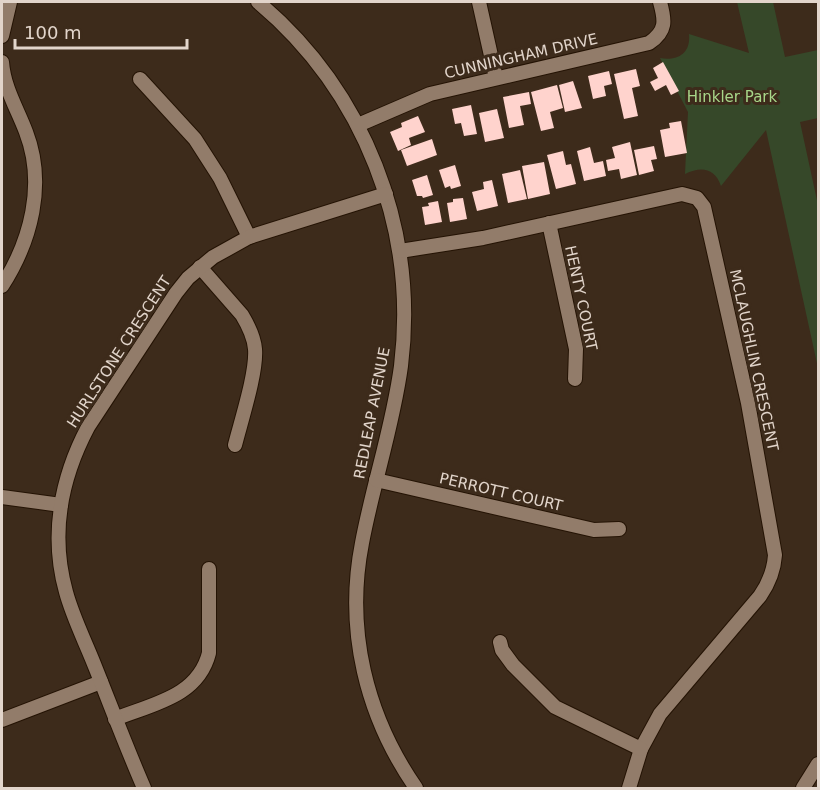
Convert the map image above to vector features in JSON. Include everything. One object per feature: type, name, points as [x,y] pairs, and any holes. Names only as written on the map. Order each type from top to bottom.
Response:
[{"type":"street","points":[[2,36],[10,2]]},
{"type":"street","name":"REDLEAP AVENUE","points":[[258,2],[281,22],[312,56],[342,97],[358,125],[386,194],[400,251],[404,311],[402,357],[397,390],[362,543],[357,575],[356,605],[360,655],[372,704],[393,753],[416,789]]},
{"type":"street","points":[[479,2],[496,78]]},
{"type":"street","name":"CUNNINGHAM DRIVE","points":[[358,125],[430,94],[649,44],[660,34],[665,24],[660,2]]},
{"type":"street","points":[[2,62],[6,98],[27,134],[32,150],[35,181],[35,197],[24,243],[2,286]]},
{"type":"street","points":[[140,79],[195,139],[220,178],[249,237]]},
{"type":"street","name":"HURLSTONE CRESCENT","points":[[144,789],[72,611],[63,578],[59,543],[61,505],[72,462],[88,427],[176,293],[200,267],[249,237],[386,194]]},
{"type":"street","name":"MCLAUGHLIN CRESCENT","points":[[400,251],[477,240],[682,194],[692,195],[701,201],[748,403],[775,555],[772,574],[766,588],[664,708],[641,749],[629,789]]},
{"type":"street","name":"HENTY COURT","points":[[549,223],[578,360],[575,379]]},
{"type":"street","points":[[200,267],[242,315],[254,343],[255,362],[235,445]]},
{"type":"street","name":"PERROTT COURT","points":[[376,480],[594,530],[620,529]]},
{"type":"street","points":[[2,496],[61,505]]},
{"type":"street","points":[[115,719],[176,695],[187,689],[201,675],[206,665],[210,639],[209,569]]},
{"type":"street","points":[[500,642],[502,650],[513,666],[555,707],[641,749]]},
{"type":"street","points":[[2,720],[101,682]]},
{"type":"street","points":[[803,789],[819,764]]},
{"type":"green space","name":"Hinkler Park","points":[[737,2],[773,2],[785,57],[818,50],[818,118],[800,122],[818,205],[818,368],[766,130],[721,186],[715,175],[707,170],[685,174],[688,112],[660,58],[666,59],[682,55],[688,47],[689,34],[749,53]]},
{"type":"building","points":[[663,62],[679,91],[671,95],[666,85],[655,91],[650,82],[658,78],[653,68]]},
{"type":"building","points":[[636,69],[640,86],[632,88],[638,116],[624,119],[614,74]]},
{"type":"building","points":[[609,71],[612,84],[604,86],[606,96],[593,99],[588,76]]},
{"type":"building","points":[[573,81],[582,108],[565,112],[559,85]]},
{"type":"building","points":[[557,85],[563,108],[550,112],[554,128],[541,131],[531,92]]},
{"type":"building","points":[[529,92],[531,104],[520,106],[524,125],[509,128],[503,97]]},
{"type":"building","points":[[471,105],[477,134],[464,136],[461,123],[455,124],[452,109]]},
{"type":"building","points":[[497,109],[504,138],[485,142],[479,113]]},
{"type":"building","points":[[418,116],[425,132],[409,138],[411,145],[398,151],[390,132],[402,127],[401,123]]},
{"type":"building","points":[[681,121],[687,153],[665,157],[660,130],[670,128],[669,123]]},
{"type":"building","points":[[432,139],[437,155],[407,166],[401,150]]},
{"type":"building","points":[[630,142],[637,175],[621,179],[619,169],[608,171],[606,160],[615,158],[612,147]]},
{"type":"building","points":[[654,146],[657,159],[651,160],[654,171],[639,175],[634,150]]},
{"type":"building","points":[[590,147],[594,163],[603,161],[606,176],[584,181],[577,151]]},
{"type":"building","points":[[563,151],[566,165],[571,164],[576,184],[556,189],[547,155]]},
{"type":"building","points":[[544,162],[550,194],[528,199],[522,166]]},
{"type":"building","points":[[455,165],[461,186],[445,188],[439,170]]},
{"type":"building","points":[[520,170],[527,199],[508,203],[502,174]]},
{"type":"building","points":[[427,175],[433,195],[423,198],[417,196],[412,180]]},
{"type":"building","points":[[492,180],[498,206],[477,211],[472,192],[484,189],[483,182]]},
{"type":"building","points":[[463,198],[467,219],[450,222],[447,203],[453,202],[453,199]]},
{"type":"building","points":[[438,201],[442,222],[425,225],[422,207]]}]
